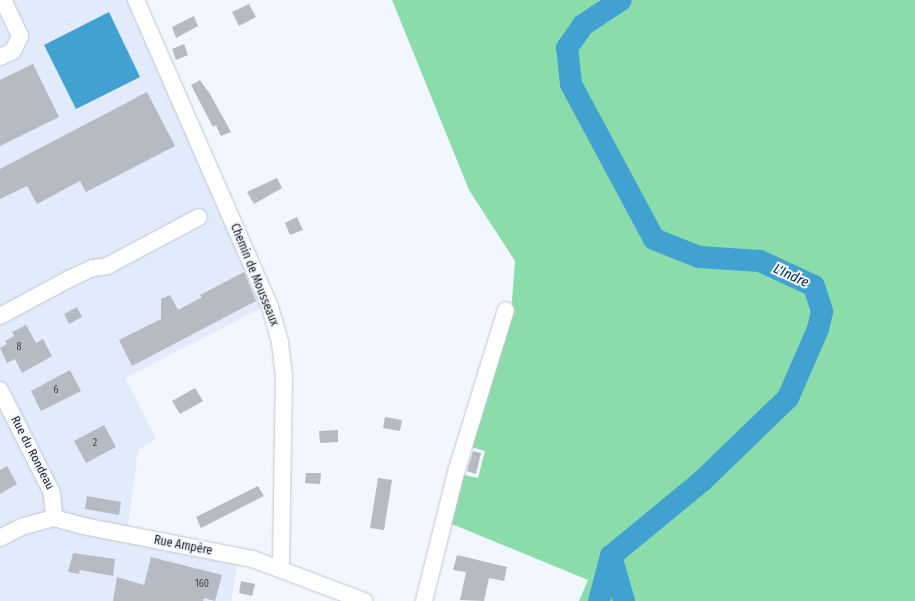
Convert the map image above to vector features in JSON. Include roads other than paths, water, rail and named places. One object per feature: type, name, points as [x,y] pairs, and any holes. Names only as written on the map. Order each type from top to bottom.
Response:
[{"type":"street","points":[[0,57],[13,51],[20,36],[3,0]]},
{"type":"street","name":"Chemin de Mousseaux","points":[[136,0],[270,307],[280,343],[284,374],[280,569]]},
{"type":"street","points":[[0,316],[69,279],[93,268],[107,266],[199,217]]},
{"type":"street","points":[[424,601],[457,469],[506,310]]},
{"type":"street","name":"Rue du Rondeau","points":[[0,390],[52,493],[54,518]]},
{"type":"street","points":[[0,538],[24,526],[54,518]]},
{"type":"street","name":"Rue Ampère","points":[[54,518],[83,526],[253,559],[364,601]]},
{"type":"water","points":[[109,12],[140,77],[76,109],[44,45]]},
{"type":"waterway","name":"L'Indre","points":[[599,601],[611,556],[702,481],[788,398],[818,329],[822,311],[814,286],[760,261],[699,257],[654,239],[571,84],[567,48],[583,25],[621,0]]},
{"type":"waterway","points":[[611,556],[624,601]]}]
